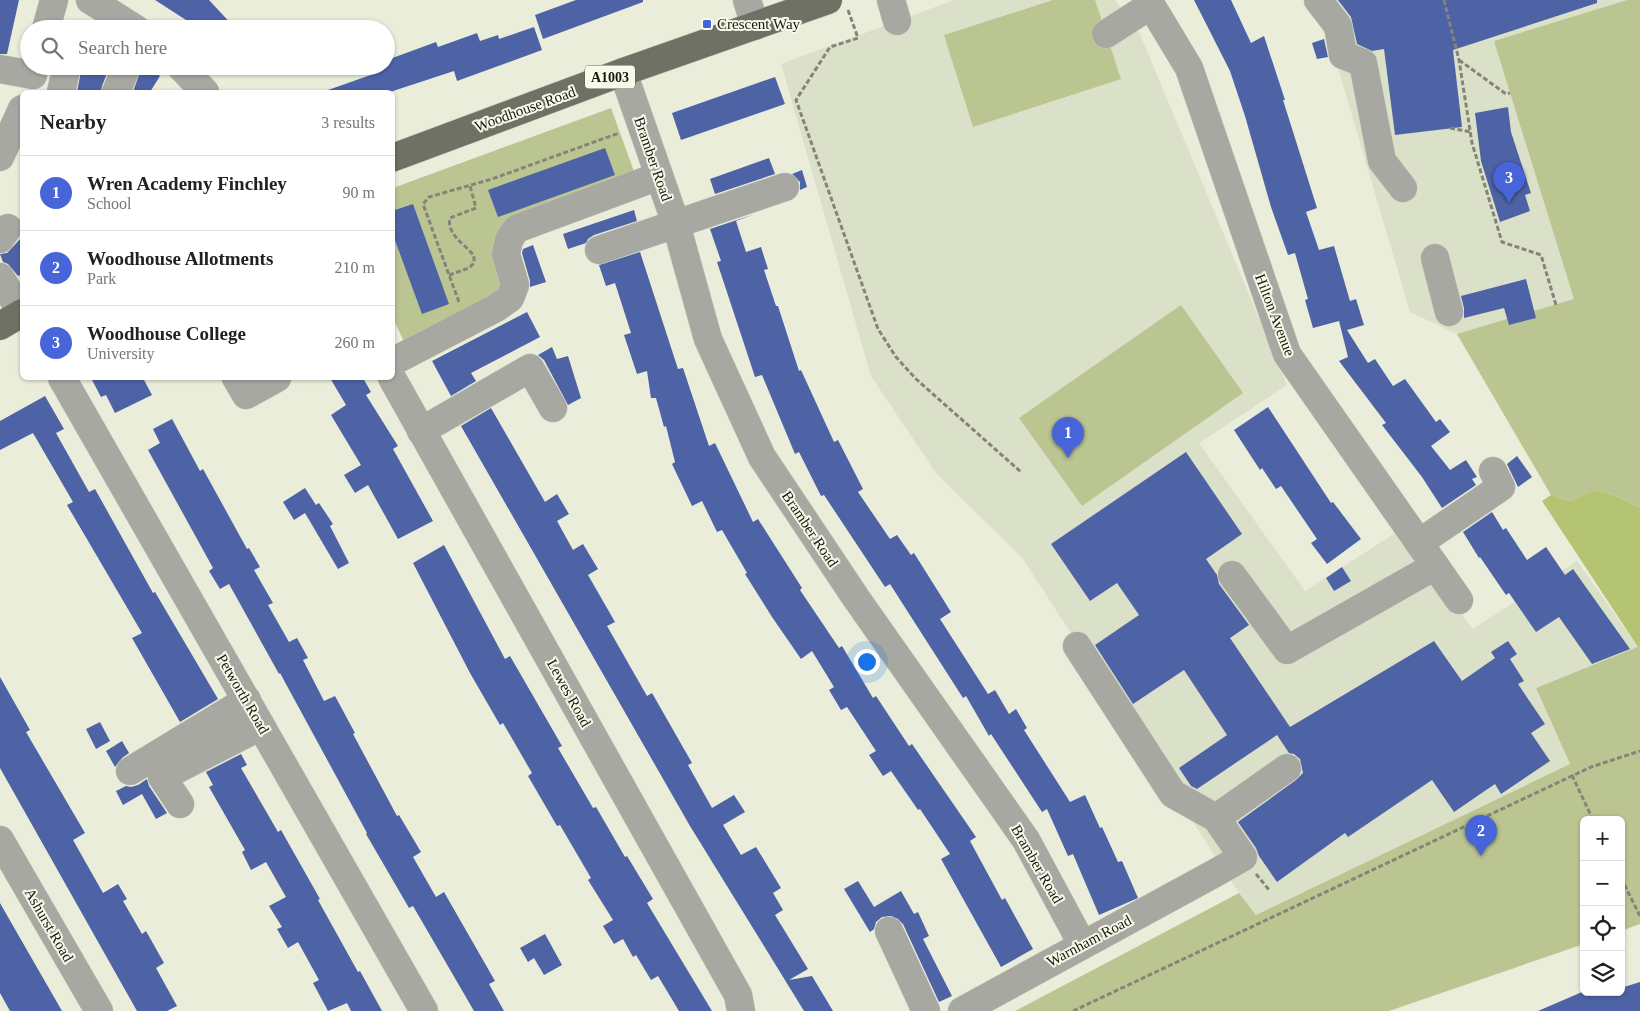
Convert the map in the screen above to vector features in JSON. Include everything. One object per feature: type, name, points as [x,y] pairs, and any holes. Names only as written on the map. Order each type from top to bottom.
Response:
[{"type":"main road","name":"Woodhouse Road","points":[[395,157],[623,72],[755,26],[838,5]]},
{"type":"street","points":[[48,20],[54,0]]},
{"type":"street","points":[[90,0],[122,20]]},
{"type":"street","points":[[747,0],[755,26]]},
{"type":"street","points":[[1318,0],[1338,26],[1343,55],[1364,63],[1382,161],[1404,188]]},
{"type":"street","points":[[1106,34],[1149,3]]},
{"type":"street","name":"Hilton Avenue","points":[[1149,3],[1189,68],[1287,354],[1459,600]]},
{"type":"street","points":[[0,69],[20,75]]},
{"type":"street","name":"Bramber Road","points":[[623,72],[676,224],[708,339],[762,457],[856,598],[1026,840],[1082,944]]},
{"type":"street","points":[[61,90],[65,75]]},
{"type":"street","points":[[117,90],[123,75]]},
{"type":"street","points":[[191,75],[203,90]]},
{"type":"street","points":[[0,157],[20,113]]},
{"type":"street","points":[[395,360],[496,308],[510,298],[515,285],[506,254],[509,240],[516,229],[659,176]]},
{"type":"street","points":[[599,250],[785,187]]},
{"type":"street","points":[[1435,258],[1449,312]]},
{"type":"street","points":[[0,277],[15,318]]},
{"type":"street","points":[[421,431],[530,368],[553,408]]},
{"type":"street","name":"Petworth Road","points":[[63,380],[424,1011]]},
{"type":"street","points":[[237,380],[246,395],[274,380]]},
{"type":"street","name":"Lewes Road","points":[[393,380],[738,995],[741,1011]]},
{"type":"street","points":[[1419,543],[1501,487],[1493,471]]},
{"type":"street","points":[[1232,575],[1288,650],[1435,566]]},
{"type":"street","points":[[1077,646],[1173,794],[1216,818],[1286,768]]},
{"type":"street","points":[[130,771],[247,700]]},
{"type":"street","points":[[180,804],[162,777],[261,726]]},
{"type":"street","name":"Warnham Road","points":[[962,1011],[1243,857],[1216,818]]},
{"type":"street","name":"Ashurst Road","points":[[0,840],[99,1011]]},
{"type":"street","points":[[889,931],[926,1011]]},
{"type":"path","points":[[1444,0],[1459,60],[1475,151],[1502,242],[1541,255],[1556,305]]},
{"type":"path","points":[[838,5],[858,38],[830,47],[796,100],[878,329],[896,357],[916,379],[1022,472]]},
{"type":"path","points":[[1459,60],[1506,94],[1510,93]]},
{"type":"path","points":[[466,324],[424,204],[429,197],[470,186],[641,124]]},
{"type":"path","points":[[1450,128],[1471,132]]},
{"type":"path","points":[[1475,151],[1480,151]]},
{"type":"path","points":[[449,275],[469,268],[474,263],[474,256],[450,231],[448,224],[450,218],[476,208],[470,186]]},
{"type":"path","points":[[1073,1011],[1590,766],[1640,751]]},
{"type":"path","points":[[1572,775],[1591,816]]},
{"type":"path","points":[[1625,886],[1640,916]]},
{"type":"shaded area","points":[[954,0],[1115,0],[1139,32],[1287,385],[1199,443],[1305,591],[1397,532],[1473,629],[1577,561],[1638,647],[1536,688],[1570,764],[1256,915],[1239,893],[1023,559],[936,473],[871,376],[781,64]]},
{"type":"shaded area","points":[[1307,0],[1640,0],[1640,506],[1551,495],[1457,334],[1410,312],[1333,51]]},
{"type":"green space","points":[[1053,0],[1095,0],[1121,79],[973,127],[944,35]]},
{"type":"green space","points":[[1627,0],[1640,0],[1640,506],[1638,507],[1614,495],[1596,490],[1570,501],[1551,495],[1457,334],[1574,299],[1494,41]]},
{"type":"green space","points":[[611,108],[636,177],[515,221],[506,291],[406,346],[395,322],[395,187]]},
{"type":"green space","points":[[1181,305],[1243,393],[1082,506],[1019,418]]},
{"type":"green space","points":[[1595,490],[1614,495],[1638,507],[1640,506],[1640,646],[1638,647],[1542,501],[1551,495],[1570,501]]},
{"type":"green space","points":[[1640,646],[1640,924],[1625,930],[1625,816],[1580,816],[1580,945],[1389,1011],[1015,1011],[1239,893],[1256,915],[1570,764],[1536,688]]},
{"type":"building","points":[[0,0],[19,0],[7,54],[0,54]]},
{"type":"building","points":[[155,0],[209,0],[228,20],[186,20]]},
{"type":"building","points":[[576,0],[643,0],[643,2],[543,39],[535,15]]},
{"type":"building","points":[[1194,0],[1231,0],[1251,43],[1264,36],[1317,208],[1306,212],[1319,250],[1334,246],[1350,301],[1356,299],[1364,325],[1347,330],[1368,363],[1375,359],[1393,386],[1405,379],[1436,422],[1440,419],[1450,432],[1431,446],[1450,470],[1466,460],[1477,477],[1472,479],[1476,485],[1442,508],[1422,477],[1382,425],[1386,423],[1339,361],[1348,357],[1339,321],[1313,328],[1305,300],[1308,299],[1295,253],[1288,255],[1271,207],[1230,71]]},
{"type":"building","points":[[1338,0],[1597,0],[1597,3],[1453,50],[1462,127],[1395,135],[1384,49],[1372,51],[1357,44],[1351,17]]},
{"type":"building","points":[[534,27],[542,50],[457,81],[454,71],[395,90],[328,90],[371,75],[395,75],[395,57],[436,42],[438,47],[477,33],[480,41],[498,35],[499,39]]},
{"type":"building","points":[[1324,39],[1328,57],[1317,59],[1312,43]]},
{"type":"building","points":[[80,75],[106,75],[101,90],[77,90]]},
{"type":"building","points":[[139,75],[160,76],[151,90],[134,90]]},
{"type":"building","points":[[775,77],[785,104],[681,140],[672,113]]},
{"type":"building","points":[[1508,107],[1511,132],[1531,193],[1525,195],[1530,211],[1500,222],[1481,161],[1475,113]]},
{"type":"building","points":[[605,148],[615,175],[498,217],[488,190]]},
{"type":"building","points":[[769,158],[775,174],[715,194],[710,179]]},
{"type":"building","points":[[802,170],[807,187],[800,190],[800,182],[792,174]]},
{"type":"building","points":[[413,204],[449,304],[422,314],[395,240],[395,210]]},
{"type":"building","points":[[634,210],[637,221],[594,235],[586,243],[568,249],[563,234]]},
{"type":"building","points":[[755,214],[736,221],[746,252],[761,247],[768,269],[764,270],[799,371],[801,370],[834,442],[838,440],[863,489],[858,492],[890,539],[897,535],[911,555],[914,553],[951,612],[940,619],[988,694],[995,690],[1009,714],[1016,709],[1027,728],[1024,730],[1070,802],[1085,795],[1118,862],[1122,861],[1138,898],[1099,915],[1073,854],[1068,856],[1047,809],[1042,812],[991,734],[989,736],[966,696],[963,698],[890,584],[885,587],[824,495],[821,496],[799,452],[795,454],[762,375],[755,377],[717,262],[721,261],[710,229]]},
{"type":"building","points":[[20,239],[20,275],[18,276],[8,264],[3,262],[0,254],[7,253]]},
{"type":"building","points":[[533,245],[546,282],[530,287],[522,253],[523,249]]},
{"type":"building","points":[[640,252],[678,369],[683,368],[709,446],[715,443],[753,522],[758,519],[802,588],[800,590],[839,648],[842,646],[873,698],[876,696],[909,746],[912,744],[976,837],[970,841],[1002,900],[1005,898],[1033,949],[1001,967],[941,859],[950,854],[920,809],[918,810],[891,771],[883,776],[869,755],[876,751],[847,707],[841,710],[829,690],[834,687],[812,651],[801,659],[745,574],[747,573],[722,530],[717,532],[702,501],[692,506],[672,464],[675,462],[666,426],[664,427],[656,398],[651,398],[647,371],[637,374],[624,335],[631,333],[615,283],[606,286],[599,265]]},
{"type":"building","points":[[1526,279],[1536,318],[1509,325],[1504,308],[1464,318],[1461,296]]},
{"type":"building","points":[[527,312],[540,337],[471,373],[476,381],[451,396],[432,361]]},
{"type":"building","points":[[552,347],[557,359],[568,356],[581,398],[568,405],[544,360],[538,355]]},
{"type":"building","points":[[92,380],[144,380],[152,395],[115,413],[106,395],[101,397]]},
{"type":"building","points":[[331,380],[364,380],[371,392],[366,395],[398,446],[393,449],[433,521],[398,539],[368,485],[355,493],[344,475],[361,465],[331,415],[346,405]]},
{"type":"building","points":[[45,396],[64,429],[56,433],[89,492],[95,489],[153,593],[155,592],[218,699],[180,722],[132,638],[142,633],[67,505],[73,502],[33,433],[0,450],[0,421]]},
{"type":"building","points":[[1268,407],[1331,503],[1333,502],[1361,539],[1327,564],[1311,543],[1317,539],[1281,486],[1276,489],[1262,468],[1260,470],[1234,430]]},
{"type":"building","points":[[491,408],[545,502],[557,494],[569,514],[557,521],[573,550],[583,544],[598,569],[588,575],[615,622],[607,626],[647,696],[652,693],[692,763],[688,765],[712,808],[734,795],[745,812],[723,825],[741,855],[756,847],[781,888],[773,893],[783,910],[775,915],[808,969],[789,980],[812,976],[833,1011],[804,1011],[690,826],[461,426]]},
{"type":"building","points":[[172,419],[200,471],[203,469],[247,549],[249,548],[260,567],[254,570],[273,603],[268,605],[289,642],[297,638],[308,658],[303,660],[324,701],[335,696],[397,816],[399,815],[421,852],[413,857],[436,897],[444,892],[495,981],[489,984],[504,1011],[474,1011],[413,906],[409,908],[366,834],[280,673],[229,584],[220,589],[209,571],[213,568],[148,450],[160,443],[153,429]]},
{"type":"building","points":[[1186,452],[1242,534],[1206,559],[1217,575],[1219,584],[1249,625],[1230,638],[1290,727],[1434,641],[1462,681],[1495,658],[1491,652],[1508,641],[1517,654],[1510,659],[1524,681],[1518,684],[1545,724],[1531,733],[1550,761],[1501,794],[1495,784],[1454,812],[1432,780],[1348,837],[1345,833],[1277,882],[1238,822],[1303,773],[1300,759],[1294,754],[1289,753],[1277,735],[1197,789],[1191,786],[1179,768],[1227,735],[1184,670],[1133,704],[1095,645],[1139,615],[1117,583],[1090,601],[1051,544]]},
{"type":"building","points":[[1517,456],[1532,477],[1518,487],[1507,464]]},
{"type":"building","points":[[305,488],[316,505],[319,503],[333,524],[330,526],[349,563],[338,569],[305,513],[294,520],[283,502]]},
{"type":"building","points":[[1492,512],[1503,530],[1506,528],[1527,560],[1546,547],[1565,575],[1573,569],[1630,649],[1592,664],[1559,617],[1536,632],[1509,593],[1506,595],[1463,532]]},
{"type":"building","points":[[444,545],[505,659],[510,656],[562,746],[558,748],[593,808],[596,807],[625,857],[627,856],[653,899],[647,903],[712,1011],[679,1011],[658,976],[651,980],[636,955],[633,957],[623,939],[614,944],[603,926],[613,920],[588,880],[591,878],[560,825],[557,826],[528,776],[532,773],[503,723],[500,725],[470,673],[413,563]]},
{"type":"building","points":[[1342,567],[1351,581],[1334,591],[1326,578]]},
{"type":"building","points":[[0,677],[30,730],[26,732],[85,833],[73,840],[103,893],[118,884],[127,899],[123,901],[142,934],[146,931],[164,963],[156,968],[177,1006],[167,1011],[137,1011],[0,768]]},
{"type":"building","points":[[100,722],[110,741],[96,749],[86,729]]},
{"type":"building","points":[[122,741],[129,753],[115,767],[106,751]]},
{"type":"building","points":[[241,754],[247,765],[241,768],[278,832],[281,830],[358,972],[360,971],[382,1011],[351,1011],[347,1003],[328,1011],[313,983],[319,980],[298,942],[288,948],[277,929],[282,927],[269,906],[286,897],[266,862],[251,870],[242,852],[245,850],[209,787],[213,785],[206,772]]},
{"type":"building","points":[[147,779],[149,786],[167,813],[156,819],[142,794],[123,805],[116,791],[126,786],[138,785]]},
{"type":"building","points":[[858,881],[874,907],[901,891],[914,914],[918,912],[929,936],[923,939],[952,996],[939,1002],[903,924],[898,919],[891,916],[882,917],[876,922],[874,929],[870,932],[844,889]]},
{"type":"building","points":[[0,903],[62,1011],[10,1011],[0,993]]},
{"type":"building","points":[[545,934],[562,965],[544,975],[534,958],[528,962],[520,948]]},
{"type":"building","points":[[1640,982],[1640,1011],[1538,1011],[1580,993],[1580,996],[1625,996],[1625,987]]},
{"type":"place","name":"Crescent Way","points":[[707,24]]},
{"type":"place","name":"Woodhouse College","points":[[1509,203]]},
{"type":"place","name":"Wren Academy Finchley","points":[[1068,458]]},
{"type":"place","name":"Woodhouse Allotments","points":[[1481,856]]}]
